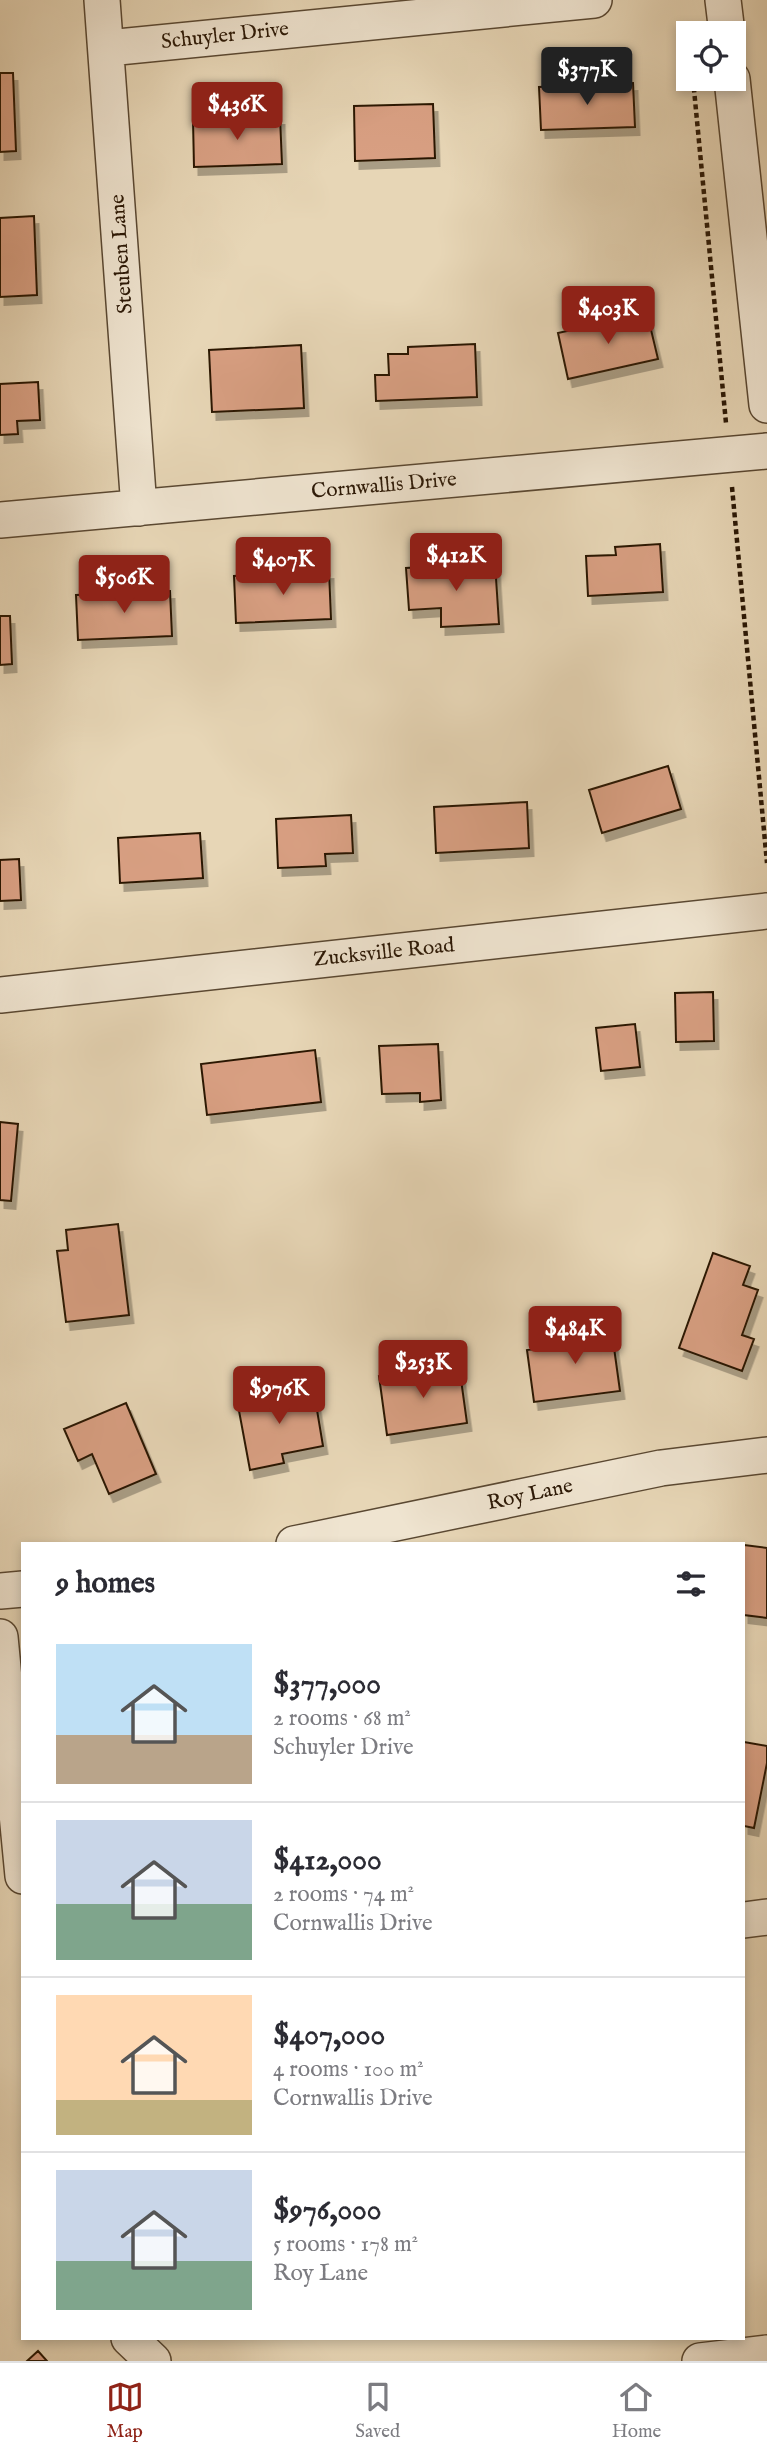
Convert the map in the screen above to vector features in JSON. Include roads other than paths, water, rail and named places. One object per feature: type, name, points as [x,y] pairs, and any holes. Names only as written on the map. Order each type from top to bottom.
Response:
[{"type":"street","name":"Steuben Lane","points":[[102,0],[108,48],[139,508]]},
{"type":"street","name":"Schuyler Drive","points":[[108,48],[594,0]]},
{"type":"street","points":[[723,0],[725,21]]},
{"type":"street","points":[[733,91],[767,405]]},
{"type":"street","name":"Cornwallis Drive","points":[[0,520],[767,451]]},
{"type":"street","name":"Zucksville Road","points":[[0,995],[767,911]]},
{"type":"street","name":"Roy Lane","points":[[304,1542],[662,1468],[767,1455]]},
{"type":"street","points":[[0,1591],[21,1589]]},
{"type":"street","points":[[0,1637],[21,1855]]},
{"type":"street","points":[[745,1920],[767,1917]]},
{"type":"street","points":[[130,2340],[153,2361]]},
{"type":"street","points":[[700,2361],[767,2353]]}]
